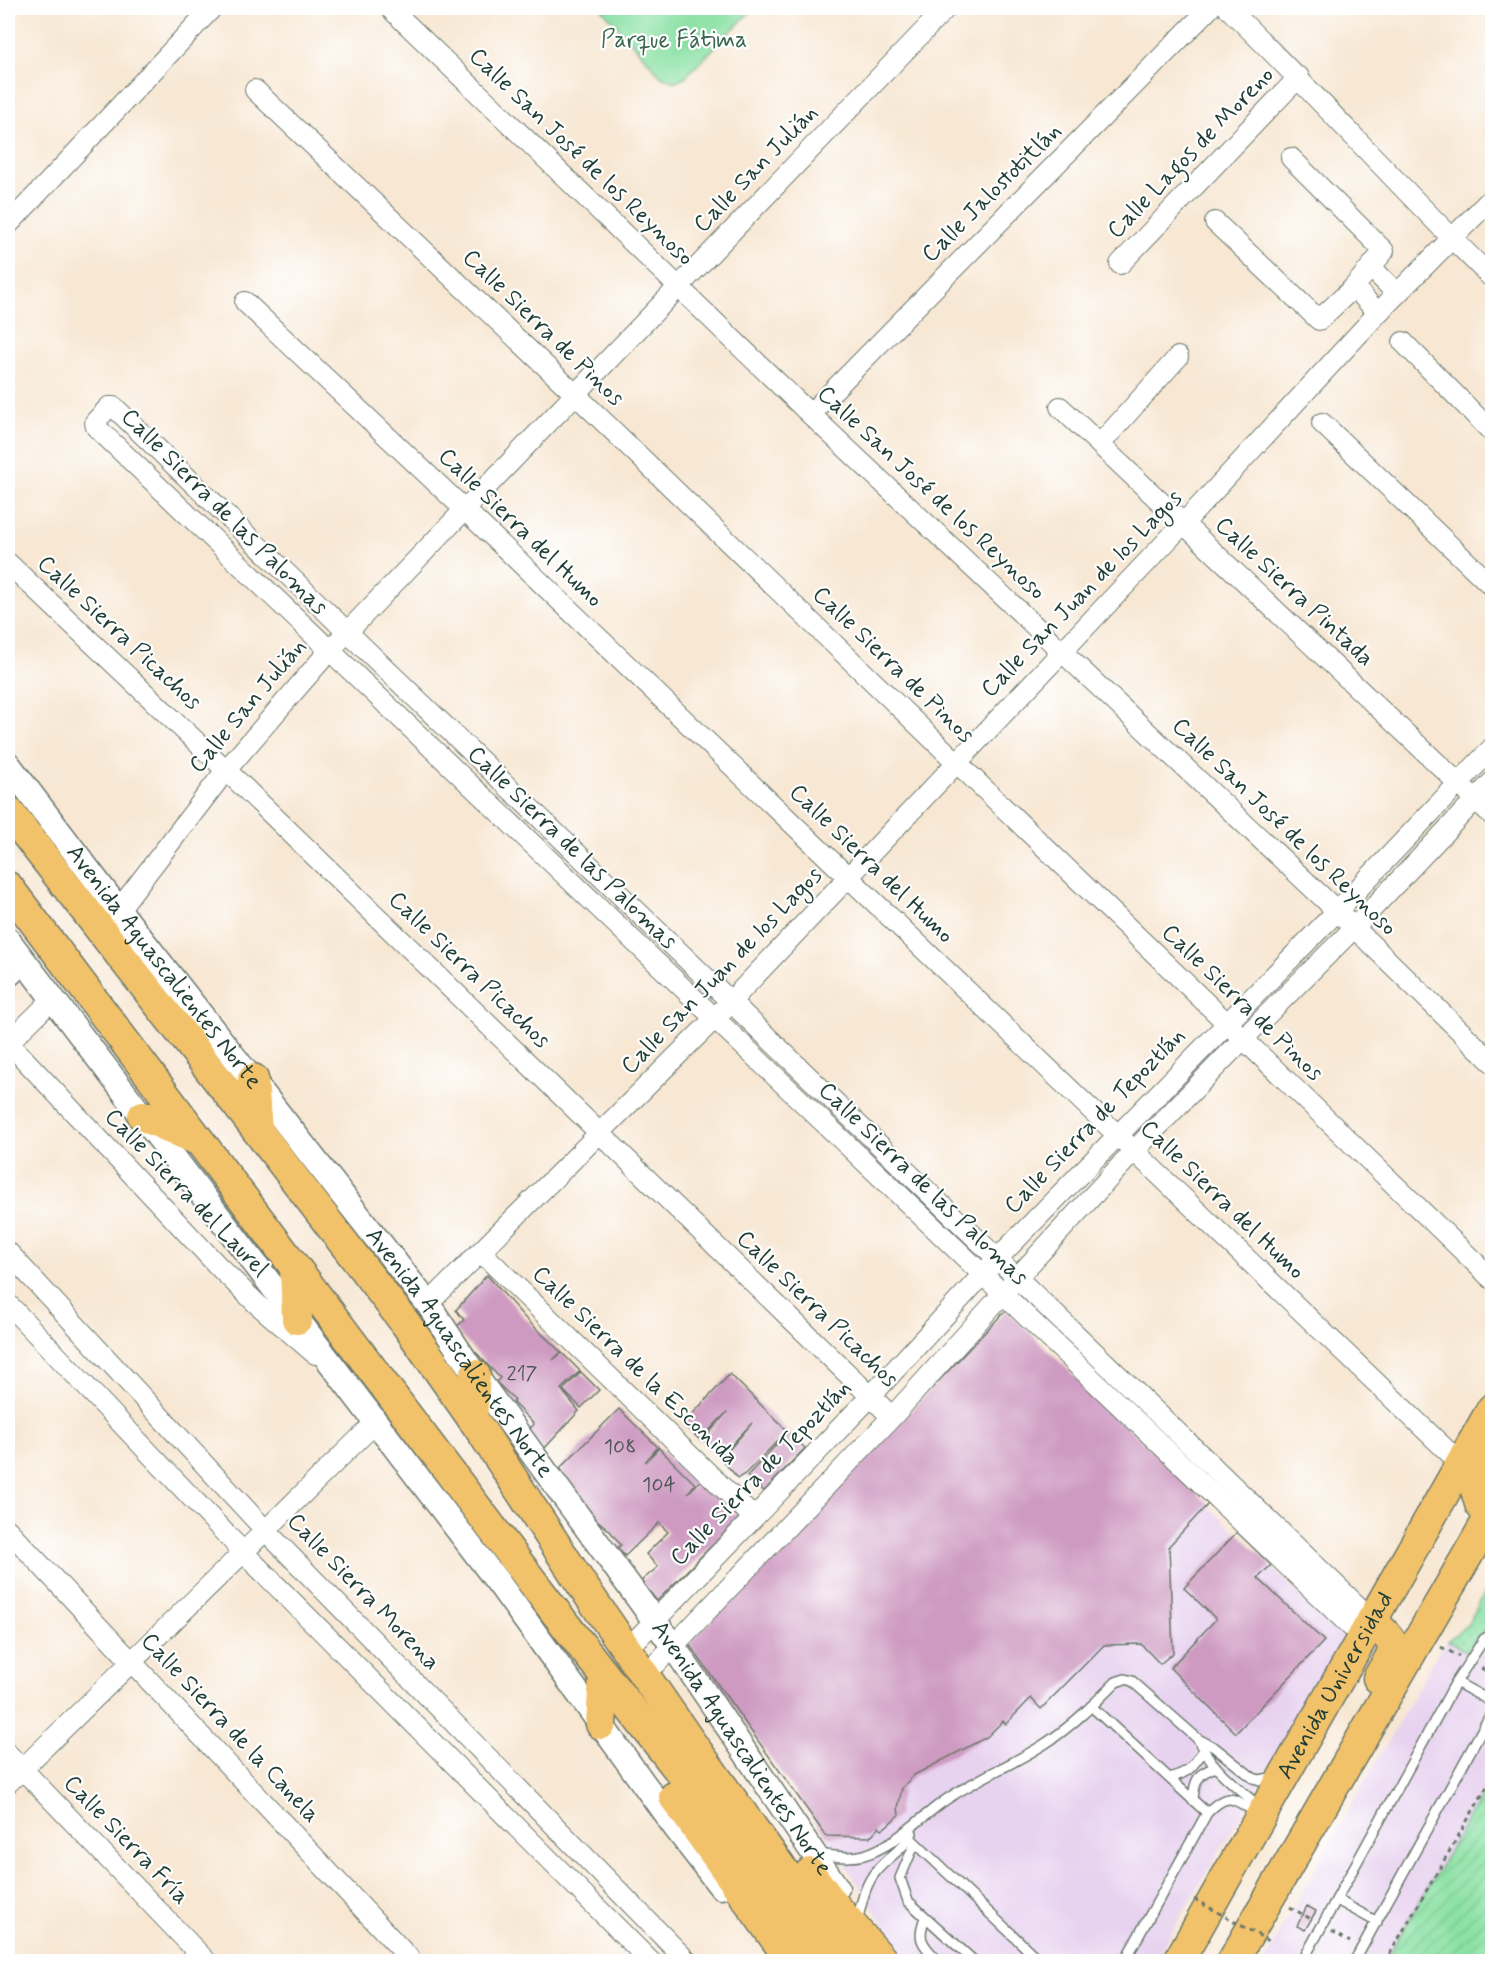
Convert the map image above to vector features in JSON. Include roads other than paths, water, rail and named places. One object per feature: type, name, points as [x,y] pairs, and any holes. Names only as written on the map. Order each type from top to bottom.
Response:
[{"type":"main road","name":"Avenida Aguascalientes Norte","points":[[8,812],[110,920],[257,1130],[406,1324],[478,1426],[580,1582],[651,1685],[849,1962]]},
{"type":"main road","points":[[8,886],[197,1140],[610,1683],[735,1843],[822,1962]]},
{"type":"main road","points":[[253,1079],[257,1130]]},
{"type":"main road","points":[[143,1116],[197,1140]]},
{"type":"main road","points":[[295,1269],[297,1318]]},
{"type":"main road","points":[[476,1375],[478,1426],[524,1476],[647,1629],[815,1880],[842,1915],[886,1962]]},
{"type":"main road","name":"Avenida Universidad","points":[[1178,1962],[1492,1409]]},
{"type":"main road","points":[[1492,1460],[1476,1490],[1480,1504],[1492,1516]]},
{"type":"main road","name":"Avenida Universidad","points":[[1232,1962],[1492,1516]]},
{"type":"main road","points":[[1336,1783],[1332,1770],[1336,1750],[1394,1648],[1393,1641],[1367,1628]]},
{"type":"main road","points":[[601,1724],[610,1683]]},
{"type":"main road","points":[[610,1683],[622,1722],[633,1741],[792,1962]]},
{"type":"street","points":[[8,225],[212,8]]},
{"type":"street","name":"Calle San José de los Reynoso","points":[[390,8],[810,414],[1337,911],[1492,1062]]},
{"type":"street","name":"Calle San Julián","points":[[110,920],[226,770],[329,651],[946,8]]},
{"type":"street","name":"Calle Jalostotitlán","points":[[810,414],[1210,8]]},
{"type":"street","name":"Calle Lagos de Moreno","points":[[1239,11],[1299,77],[1492,278]]},
{"type":"street","name":"Calle Lagos de Moreno","points":[[1120,264],[1299,77]]},
{"type":"street","name":"Calle Sierra de Pinos","points":[[255,90],[576,395],[1492,1279]]},
{"type":"street","points":[[1215,222],[1319,320],[1354,287],[1384,251],[1291,158]]},
{"type":"street","name":"Calle San Juan de los Lagos","points":[[428,1304],[714,1019],[1299,401],[1378,313],[1492,198]]},
{"type":"street","points":[[1371,267],[1397,294]]},
{"type":"street","points":[[1354,287],[1378,313]]},
{"type":"street","name":"Calle Sierra del Humo","points":[[245,302],[1461,1464]]},
{"type":"street","points":[[1403,342],[1492,432]]},
{"type":"street","points":[[1101,443],[1178,357]]},
{"type":"street","name":"Calle Sierra de las Palomas","points":[[109,407],[114,407],[731,1000],[997,1259],[1367,1628],[1003,1295],[96,427],[95,422],[109,407]]},
{"type":"street","name":"Calle Sierra Pintada","points":[[1060,407],[1101,443],[1492,815]]},
{"type":"street","points":[[1322,423],[1492,586]]},
{"type":"street","name":"Calle Sierra Picachos","points":[[8,563],[226,770],[892,1417]]},
{"type":"street","name":"Calle Sierra de Tepoztlán","points":[[647,1629],[870,1396],[997,1259],[1337,911],[1492,748]]},
{"type":"street","name":"Avenida Aguascalientes Norte","points":[[8,764],[110,920],[253,1079],[428,1304],[647,1629]]},
{"type":"street","name":"Calle Sierra de Tepoztlán","points":[[665,1655],[892,1417],[1134,1151],[1354,928],[1492,782]]},
{"type":"street","points":[[8,940],[500,1585],[675,1827],[744,1917],[785,1962]]},
{"type":"street","points":[[8,1043],[52,1000]]},
{"type":"street","name":"Calle Sierra del Laurel","points":[[8,1043],[219,1267],[258,1305],[336,1372]]},
{"type":"street","name":"Calle Sierra Morena","points":[[8,1252],[266,1531],[688,1962]]},
{"type":"street","name":"Calle Sierra de la Esconida","points":[[481,1252],[753,1517]]},
{"type":"street","points":[[8,1304],[243,1552],[651,1962]]},
{"type":"street","points":[[8,1783],[375,1423]]},
{"type":"street","name":"Calle Sierra de la Canela","points":[[8,1530],[413,1962]]},
{"type":"street","name":"Avenida Aguascalientes Norte","points":[[665,1655],[814,1854],[886,1962]]},
{"type":"street","name":"Calle Sierra Fría","points":[[8,1754],[207,1962]]},
{"type":"lane","points":[[8,985],[28,967]]},
{"type":"lane","points":[[1302,1962],[1456,1682],[1484,1639],[1492,1634]]},
{"type":"lane","points":[[975,1962],[908,1901],[900,1878],[909,1838],[916,1825],[941,1804],[1044,1744],[1091,1706],[1116,1682],[1125,1679],[1132,1681],[1198,1739],[1214,1747],[1252,1778],[1260,1780],[1283,1776]]},
{"type":"lane","points":[[1456,1682],[1492,1702]]},
{"type":"lane","points":[[1091,1706],[1208,1814]]},
{"type":"lane","points":[[1354,1962],[1492,1712]]},
{"type":"lane","points":[[1198,1739],[1203,1751],[1216,1767],[1262,1813]]},
{"type":"lane","points":[[1169,1778],[1184,1774],[1193,1766],[1203,1751]]},
{"type":"lane","points":[[1193,1801],[1194,1785],[1198,1776],[1216,1767]]},
{"type":"lane","points":[[1124,1962],[1208,1814],[1219,1801],[1227,1798],[1262,1813]]},
{"type":"lane","points":[[814,1854],[837,1857],[863,1855],[909,1838]]},
{"type":"lane","points":[[858,1918],[864,1890],[877,1870],[909,1838]]},
{"type":"lane","points":[[909,1838],[1041,1962]]},
{"type":"lane","points":[[1337,1900],[1377,1922]]},
{"type":"lane","points":[[925,1918],[920,1930],[920,1938],[925,1948],[939,1962]]},
{"type":"park label","name":"Parque Fátima","points":[[674,40]]}]
